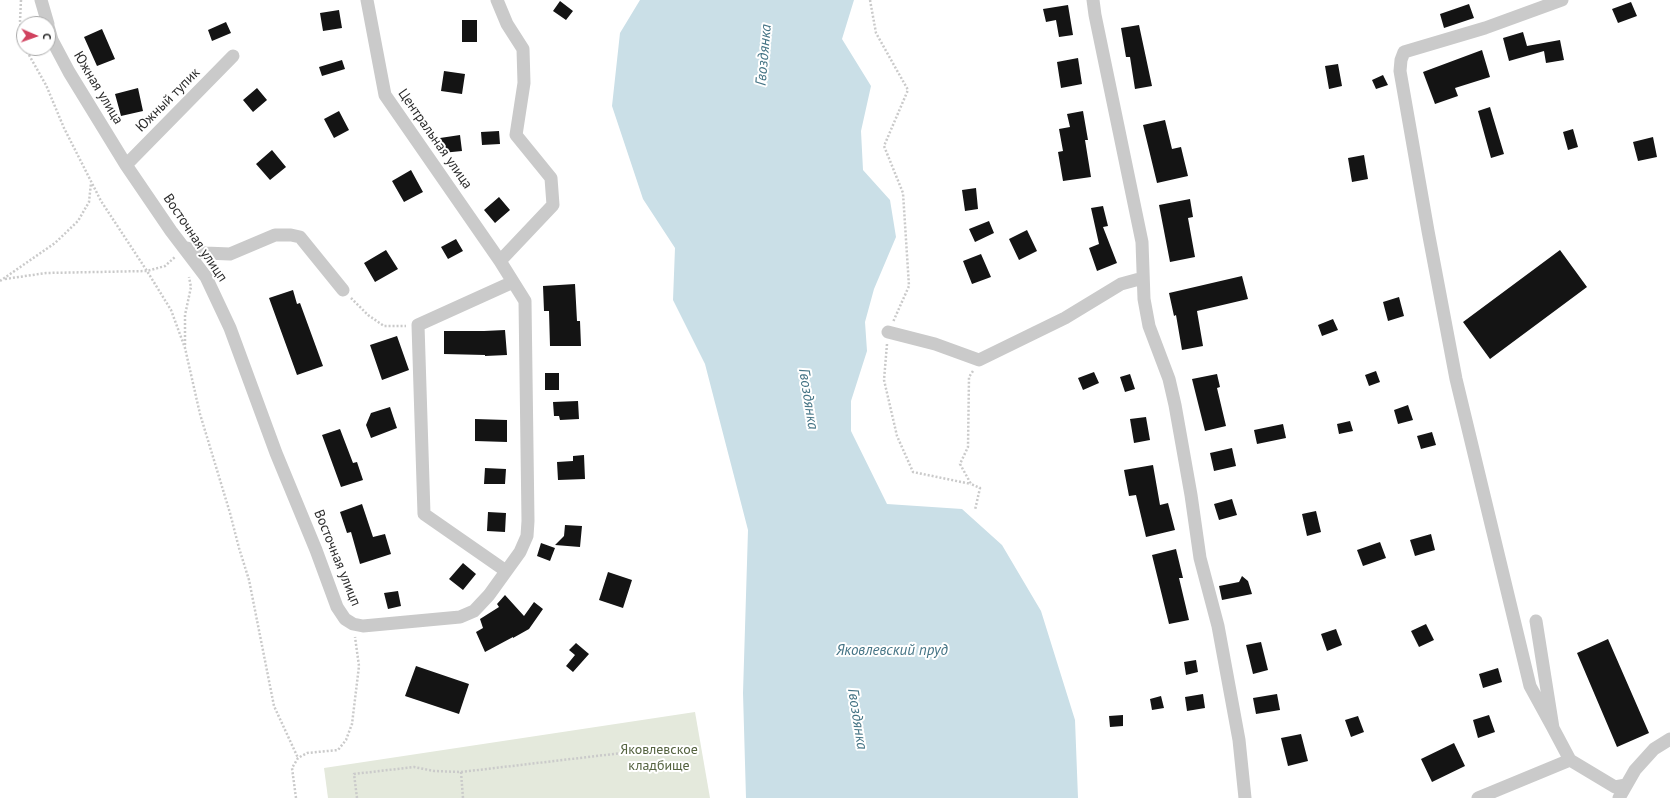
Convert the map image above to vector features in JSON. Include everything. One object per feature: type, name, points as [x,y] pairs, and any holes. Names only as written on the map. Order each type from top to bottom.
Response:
[{"type":"street","name":"Южная улица","points":[[41,0],[45,16]]},
{"type":"street","name":"Центральная улица","points":[[367,0],[385,95],[513,282]]},
{"type":"street","points":[[497,0],[507,24],[523,50],[524,83],[516,134],[551,178],[553,205],[500,261]]},
{"type":"street","points":[[1093,0],[1142,242],[1144,300],[1149,326],[1169,379],[1175,405],[1200,558],[1218,626],[1239,740],[1245,798]]},
{"type":"street","points":[[1562,0],[1486,28],[1404,52],[1401,60],[1400,71],[1456,379],[1530,686],[1570,760],[1615,787],[1626,785]]},
{"type":"street","name":"Южная улица","points":[[56,48],[69,72],[126,165]]},
{"type":"street","name":"Южный тупик","points":[[126,165],[233,56]]},
{"type":"street","name":"Восточная улицп","points":[[126,165],[171,231],[180,250],[206,278],[230,328],[276,453],[316,550],[337,607],[345,619],[353,624],[363,626],[460,617],[474,611],[489,595],[506,572],[520,552],[528,536],[525,301],[513,282]]},
{"type":"street","points":[[180,250],[230,254],[275,236],[291,235],[300,237],[343,290]]},
{"type":"street","points":[[888,332],[935,344],[979,360],[1065,318],[1121,284],[1143,278]]},
{"type":"street","points":[[506,572],[424,514],[418,324],[513,282]]},
{"type":"street","points":[[1536,621],[1553,728]]},
{"type":"street","points":[[1619,798],[1635,770],[1654,749],[1670,739]]},
{"type":"street","points":[[1478,798],[1570,760]]},
{"type":"path","points":[[20,16],[21,0]]},
{"type":"path","points":[[870,0],[876,33],[908,90],[884,146],[903,193],[909,286],[888,332],[884,380],[898,436],[914,472],[971,484],[980,488],[975,510]]},
{"type":"path","points":[[29,56],[46,84],[64,128],[101,201],[171,310],[185,348],[200,414],[239,548],[250,580],[274,706],[298,758]]},
{"type":"path","points":[[5,279],[55,243],[78,221],[89,202],[91,183]]},
{"type":"path","points":[[0,281],[46,273],[147,271],[164,266],[175,257],[180,250]]},
{"type":"path","points":[[185,348],[185,316],[191,287],[188,273]]},
{"type":"path","points":[[343,290],[368,315],[384,326],[401,327],[418,324]]},
{"type":"path","points":[[971,484],[960,464],[968,447],[969,377],[979,360]]},
{"type":"path","points":[[296,798],[292,768],[298,758],[307,753],[338,750],[346,740],[352,724],[359,666],[353,624]]},
{"type":"path","points":[[357,798],[354,774],[414,767],[434,771],[460,772],[622,753]]},
{"type":"path","points":[[460,772],[463,798]]},
{"type":"green space","name":"Яковлевское кладбище","points":[[695,712],[710,798],[328,798],[324,768]]},
{"type":"water","name":"Яковлевский пруд","points":[[640,0],[854,0],[842,39],[871,86],[861,131],[863,170],[890,200],[896,237],[874,289],[865,322],[867,351],[851,401],[851,431],[887,504],[962,509],[1002,545],[1041,611],[1075,720],[1078,798],[746,798],[743,693],[748,530],[705,364],[673,300],[675,248],[643,199],[612,106],[620,33]]},
{"type":"building","points":[[560,1],[573,11],[566,20],[553,11]]},
{"type":"building","points":[[1631,2],[1637,16],[1618,23],[1612,9]]},
{"type":"building","points":[[1469,4],[1474,18],[1444,28],[1440,14]]},
{"type":"building","points":[[1068,5],[1073,35],[1059,37],[1056,20],[1046,22],[1043,9]]},
{"type":"building","points":[[339,10],[342,28],[323,31],[320,13]]},
{"type":"building","points":[[462,20],[477,20],[477,42],[462,42]]},
{"type":"building","points":[[226,22],[231,33],[212,41],[208,30]]},
{"type":"building","points":[[1139,25],[1152,86],[1135,89],[1130,57],[1126,57],[1121,28]]},
{"type":"building","points":[[102,29],[115,59],[97,66],[84,37]]},
{"type":"building","points":[[1523,32],[1527,46],[1560,40],[1564,60],[1546,63],[1544,51],[1509,61],[1503,38]]},
{"type":"building","points":[[1482,50],[1490,77],[1455,88],[1458,96],[1435,104],[1423,72]]},
{"type":"building","points":[[1078,58],[1082,84],[1061,88],[1057,62]]},
{"type":"building","points":[[342,60],[345,69],[322,76],[319,67]]},
{"type":"building","points":[[1338,64],[1342,86],[1329,89],[1325,66]]},
{"type":"building","points":[[444,71],[465,74],[462,94],[441,91]]},
{"type":"building","points":[[1383,75],[1388,85],[1376,89],[1372,80]]},
{"type":"building","points":[[138,88],[143,111],[121,116],[115,94]]},
{"type":"building","points":[[257,88],[267,100],[253,112],[243,100]]},
{"type":"building","points":[[1490,107],[1504,154],[1491,158],[1478,111]]},
{"type":"building","points":[[339,111],[349,130],[334,138],[324,119]]},
{"type":"building","points":[[1083,111],[1088,140],[1085,140],[1091,177],[1063,181],[1058,152],[1063,151],[1059,129],[1070,127],[1067,114]]},
{"type":"building","points":[[1165,120],[1172,149],[1181,147],[1188,176],[1157,183],[1143,125]]},
{"type":"building","points":[[1573,129],[1578,147],[1568,150],[1563,132]]},
{"type":"building","points":[[499,131],[500,144],[482,145],[481,132]]},
{"type":"building","points":[[460,135],[462,151],[442,153],[440,138]]},
{"type":"building","points":[[1653,137],[1657,157],[1638,161],[1633,142]]},
{"type":"building","points":[[272,150],[286,167],[270,180],[256,164]]},
{"type":"building","points":[[1364,155],[1368,179],[1352,182],[1348,158]]},
{"type":"building","points":[[411,170],[423,192],[404,202],[392,181]]},
{"type":"building","points":[[976,188],[978,209],[965,211],[962,190]]},
{"type":"building","points":[[499,197],[510,210],[495,223],[484,210]]},
{"type":"building","points":[[1190,199],[1193,217],[1188,218],[1195,257],[1170,262],[1159,205]]},
{"type":"building","points":[[1103,206],[1108,226],[1103,227],[1117,263],[1097,271],[1089,248],[1099,244],[1091,208]]},
{"type":"building","points":[[989,221],[994,233],[975,242],[969,229]]},
{"type":"building","points":[[1027,230],[1037,251],[1019,260],[1009,239]]},
{"type":"building","points":[[456,239],[463,251],[448,259],[441,247]]},
{"type":"building","points":[[386,250],[398,269],[375,282],[364,263]]},
{"type":"building","points":[[1560,250],[1587,287],[1490,359],[1463,322]]},
{"type":"building","points":[[981,254],[991,277],[972,284],[963,261]]},
{"type":"building","points":[[1242,276],[1248,299],[1197,311],[1203,346],[1182,350],[1176,315],[1174,316],[1169,293]]},
{"type":"building","points":[[575,284],[577,321],[580,321],[581,346],[550,346],[549,311],[544,311],[543,286]]},
{"type":"building","points":[[293,290],[297,304],[300,303],[323,366],[297,375],[269,298]]},
{"type":"building","points":[[1399,297],[1404,316],[1388,321],[1383,302]]},
{"type":"building","points":[[1333,319],[1338,330],[1322,336],[1318,325]]},
{"type":"building","points":[[505,330],[507,355],[485,356],[444,354],[444,331]]},
{"type":"building","points":[[397,336],[409,370],[382,380],[370,345]]},
{"type":"building","points":[[1376,371],[1380,382],[1369,386],[1365,375]]},
{"type":"building","points":[[1094,372],[1099,383],[1083,390],[1078,378]]},
{"type":"building","points":[[545,373],[559,373],[559,390],[545,390]]},
{"type":"building","points":[[1130,374],[1135,389],[1125,392],[1120,377]]},
{"type":"building","points":[[1217,374],[1220,387],[1217,388],[1226,426],[1205,431],[1192,379]]},
{"type":"building","points":[[578,401],[579,419],[560,420],[559,416],[554,416],[553,402]]},
{"type":"building","points":[[1408,405],[1413,420],[1398,424],[1394,410]]},
{"type":"building","points":[[390,407],[397,428],[371,438],[366,425],[371,413]]},
{"type":"building","points":[[1146,417],[1150,440],[1134,443],[1130,419]]},
{"type":"building","points":[[475,419],[507,420],[507,442],[475,441]]},
{"type":"building","points":[[1350,421],[1353,431],[1339,434],[1337,424]]},
{"type":"building","points":[[1283,424],[1286,438],[1257,444],[1254,430]]},
{"type":"building","points":[[340,429],[353,463],[357,462],[363,480],[341,487],[322,435]]},
{"type":"building","points":[[1432,432],[1436,445],[1421,449],[1417,436]]},
{"type":"building","points":[[1232,448],[1236,466],[1214,471],[1210,453]]},
{"type":"building","points":[[584,455],[585,479],[558,480],[557,462],[573,461],[573,456]]},
{"type":"building","points":[[1153,465],[1160,505],[1168,503],[1175,530],[1146,537],[1136,495],[1129,496],[1124,470]]},
{"type":"building","points":[[485,468],[506,469],[505,484],[484,484]]},
{"type":"building","points":[[1232,499],[1237,515],[1219,520],[1214,504]]},
{"type":"building","points":[[362,504],[373,537],[385,534],[391,554],[360,564],[351,532],[347,533],[340,512]]},
{"type":"building","points":[[1316,511],[1321,532],[1307,536],[1302,514]]},
{"type":"building","points":[[488,512],[506,513],[505,532],[487,531]]},
{"type":"building","points":[[565,525],[582,526],[580,547],[555,545],[564,536]]},
{"type":"building","points":[[1431,534],[1435,550],[1415,556],[1410,540]]},
{"type":"building","points":[[1380,542],[1386,558],[1363,566],[1357,550]]},
{"type":"building","points":[[541,543],[555,548],[550,561],[537,556]]},
{"type":"building","points":[[1176,549],[1183,578],[1179,578],[1189,620],[1169,624],[1152,555]]},
{"type":"building","points":[[463,563],[476,574],[463,590],[449,579]]},
{"type":"building","points":[[608,572],[632,580],[623,608],[599,600]]},
{"type":"building","points":[[1242,576],[1248,581],[1252,594],[1222,600],[1219,586],[1239,582]]},
{"type":"building","points":[[398,591],[401,606],[388,609],[384,593]]},
{"type":"building","points":[[505,595],[524,616],[534,602],[543,609],[529,629],[485,652],[476,632],[483,628],[480,619],[499,607],[497,604]]},
{"type":"building","points":[[1426,624],[1434,640],[1419,647],[1411,631]]},
{"type":"building","points":[[1336,629],[1342,645],[1327,651],[1321,634]]},
{"type":"building","points":[[1608,639],[1649,733],[1617,747],[1577,653]]},
{"type":"building","points":[[1261,642],[1268,670],[1253,674],[1246,645]]},
{"type":"building","points":[[576,643],[589,654],[573,672],[566,666],[575,655],[569,650]]},
{"type":"building","points":[[1196,660],[1198,672],[1186,675],[1184,662]]},
{"type":"building","points":[[416,666],[469,684],[459,714],[405,696]]},
{"type":"building","points":[[1498,668],[1502,682],[1483,688],[1479,674]]},
{"type":"building","points":[[1203,694],[1205,708],[1187,711],[1185,697]]},
{"type":"building","points":[[1277,694],[1280,710],[1256,714],[1253,698]]},
{"type":"building","points":[[1161,696],[1164,708],[1152,710],[1150,699]]},
{"type":"building","points":[[1123,715],[1123,726],[1110,727],[1109,716]]},
{"type":"building","points":[[1489,715],[1495,732],[1478,738],[1473,720]]},
{"type":"building","points":[[1358,716],[1364,732],[1351,737],[1345,720]]},
{"type":"building","points":[[1301,734],[1308,761],[1288,766],[1281,738]]},
{"type":"building","points":[[1454,743],[1465,766],[1432,782],[1421,759]]},
{"type":"water label","name":"Гвоздянка","points":[[764,55]]},
{"type":"water label","name":"Гвоздянка","points":[[808,399]]},
{"type":"water label","name":"Гвоздянка","points":[[857,719]]}]
